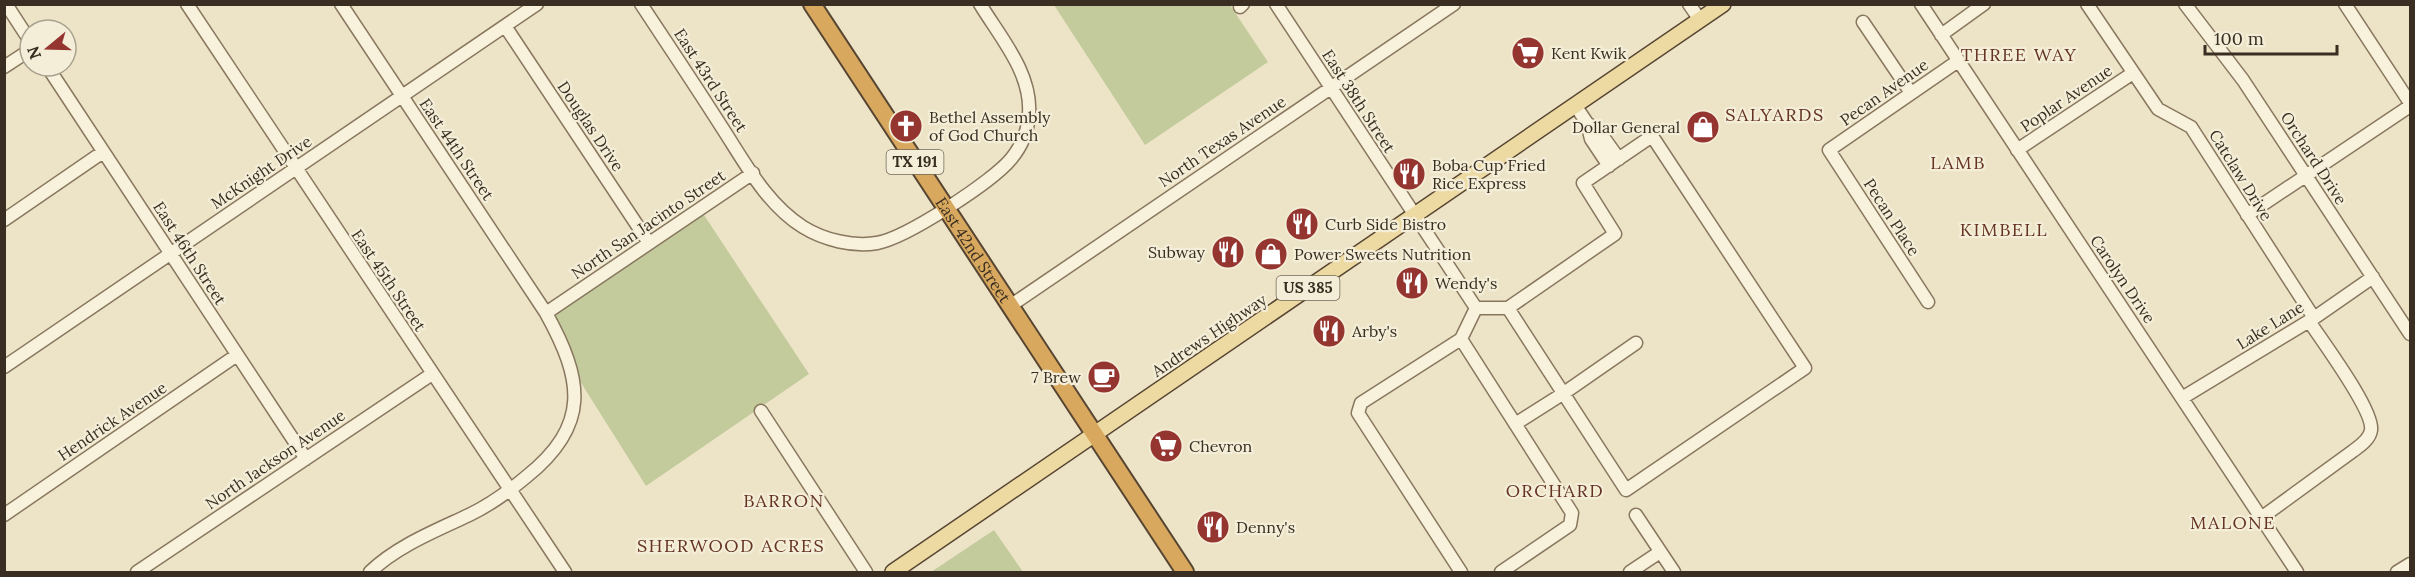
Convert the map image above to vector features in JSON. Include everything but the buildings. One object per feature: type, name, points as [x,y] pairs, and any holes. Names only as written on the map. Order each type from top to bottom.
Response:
[{"type":"highway","name":"East 42nd Street","points":[[812,4],[1094,435]]},
{"type":"highway","name":"TX 191","points":[[1094,435],[1185,573]]},
{"type":"main road","name":"Andrews Highway","points":[[893,573],[1723,4]]},
{"type":"street","points":[[6,4],[18,22]]},
{"type":"street","name":"East 45th Street","points":[[187,4],[565,573]]},
{"type":"street","name":"East 44th Street","points":[[341,4],[546,313]]},
{"type":"street","name":"McKnight Drive","points":[[4,367],[537,4]]},
{"type":"street","name":"East 43rd Street","points":[[641,4],[753,173]]},
{"type":"street","points":[[753,173],[771,199],[792,220],[818,234],[851,244],[876,243],[897,237],[946,208],[1001,170],[1019,148],[1028,124],[1029,98],[1023,75],[980,4]]},
{"type":"street","name":"East 38th Street","points":[[1276,4],[1476,308]]},
{"type":"street","name":"North Texas Avenue","points":[[1010,306],[1454,4]]},
{"type":"street","points":[[1689,4],[1700,20]]},
{"type":"street","name":"Carolyn Drive","points":[[1921,4],[2297,573]]},
{"type":"street","points":[[1941,35],[1984,4]]},
{"type":"street","name":"Catclaw Drive","points":[[2087,4],[2158,109],[2191,127],[2363,404],[2371,422],[2371,430],[2365,441],[2353,452],[2261,518]]},
{"type":"street","name":"Orchard Drive","points":[[2185,4],[2242,80],[2410,334]]},
{"type":"street","points":[[2247,215],[2410,104],[2345,4]]},
{"type":"street","points":[[1863,22],[1911,93]]},
{"type":"street","name":"Douglas Drive","points":[[505,26],[650,243]]},
{"type":"street","points":[[4,67],[18,58]]},
{"type":"street","name":"Pecan Avenue","points":[[1829,150],[1958,61]]},
{"type":"street","name":"Poplar Avenue","points":[[2017,150],[2133,73]]},
{"type":"street","name":"East 46th Street","points":[[54,78],[306,459]]},
{"type":"street","points":[[1575,105],[1587,123],[1591,139],[1614,162]]},
{"type":"street","points":[[1461,573],[1358,413],[1361,403],[1461,339],[1476,308],[1508,308],[1615,234],[1583,183],[1652,136],[1805,368],[1626,490],[1508,308]]},
{"type":"street","name":"Pecan Place","points":[[1829,150],[1928,302]]},
{"type":"street","points":[[4,220],[104,152]]},
{"type":"street","name":"North San Jacinto Street","points":[[546,313],[753,173]]},
{"type":"street","name":"Lake Lane","points":[[2182,398],[2311,319],[2373,277]]},
{"type":"street","points":[[370,573],[421,537],[498,499],[552,454],[561,443],[572,414],[574,389],[571,366],[566,351],[546,313]]},
{"type":"street","points":[[1461,339],[1572,513],[1570,525],[1502,573]]},
{"type":"street","points":[[1515,424],[1636,343]]},
{"type":"street","name":"Hendrick Avenue","points":[[4,515],[237,355]]},
{"type":"street","name":"North Jackson Avenue","points":[[137,573],[432,374]]},
{"type":"street","points":[[760,411],[866,573]]},
{"type":"street","points":[[1636,515],[1674,573]]},
{"type":"street","points":[[1630,573],[1660,552]]},
{"type":"street","points":[[2397,573],[2410,564]]},
{"type":"green space","points":[[1054,5],[1230,5],[1268,62],[1145,145]]},
{"type":"green space","points":[[700,209],[809,374],[646,486],[578,378],[546,313]]},
{"type":"green space","points":[[994,530],[1023,572],[931,572]]},
{"type":"place","name":"Kent Kwik","points":[[1528,53]]},
{"type":"place","name":"Bethel Assembly of God Church","points":[[906,126]]},
{"type":"place","name":"Dollar General","points":[[1703,127]]},
{"type":"place","name":"Boba Cup Fried Rice Express","points":[[1409,174]]},
{"type":"place","name":"Curb Side Bistro","points":[[1302,224]]},
{"type":"place","name":"Subway","points":[[1228,252]]},
{"type":"place","name":"Power Sweets Nutrition","points":[[1271,254]]},
{"type":"place","name":"Wendy's","points":[[1412,283]]},
{"type":"place","name":"Arby's","points":[[1329,331]]},
{"type":"place","name":"7 Brew","points":[[1104,377]]},
{"type":"place","name":"Chevron","points":[[1166,446]]},
{"type":"place","name":"Denny's","points":[[1213,527]]},
{"type":"district","name":"THREE WAY","points":[[2019,55]]},
{"type":"district","name":"SALYARDS","points":[[1775,115]]},
{"type":"district","name":"LAMB","points":[[1958,163]]},
{"type":"district","name":"KIMBELL","points":[[2004,230]]},
{"type":"district","name":"ORCHARD","points":[[1555,491]]},
{"type":"district","name":"BARRON","points":[[784,501]]},
{"type":"district","name":"MALONE","points":[[2233,523]]},
{"type":"district","name":"SHERWOOD ACRES","points":[[731,546]]}]
